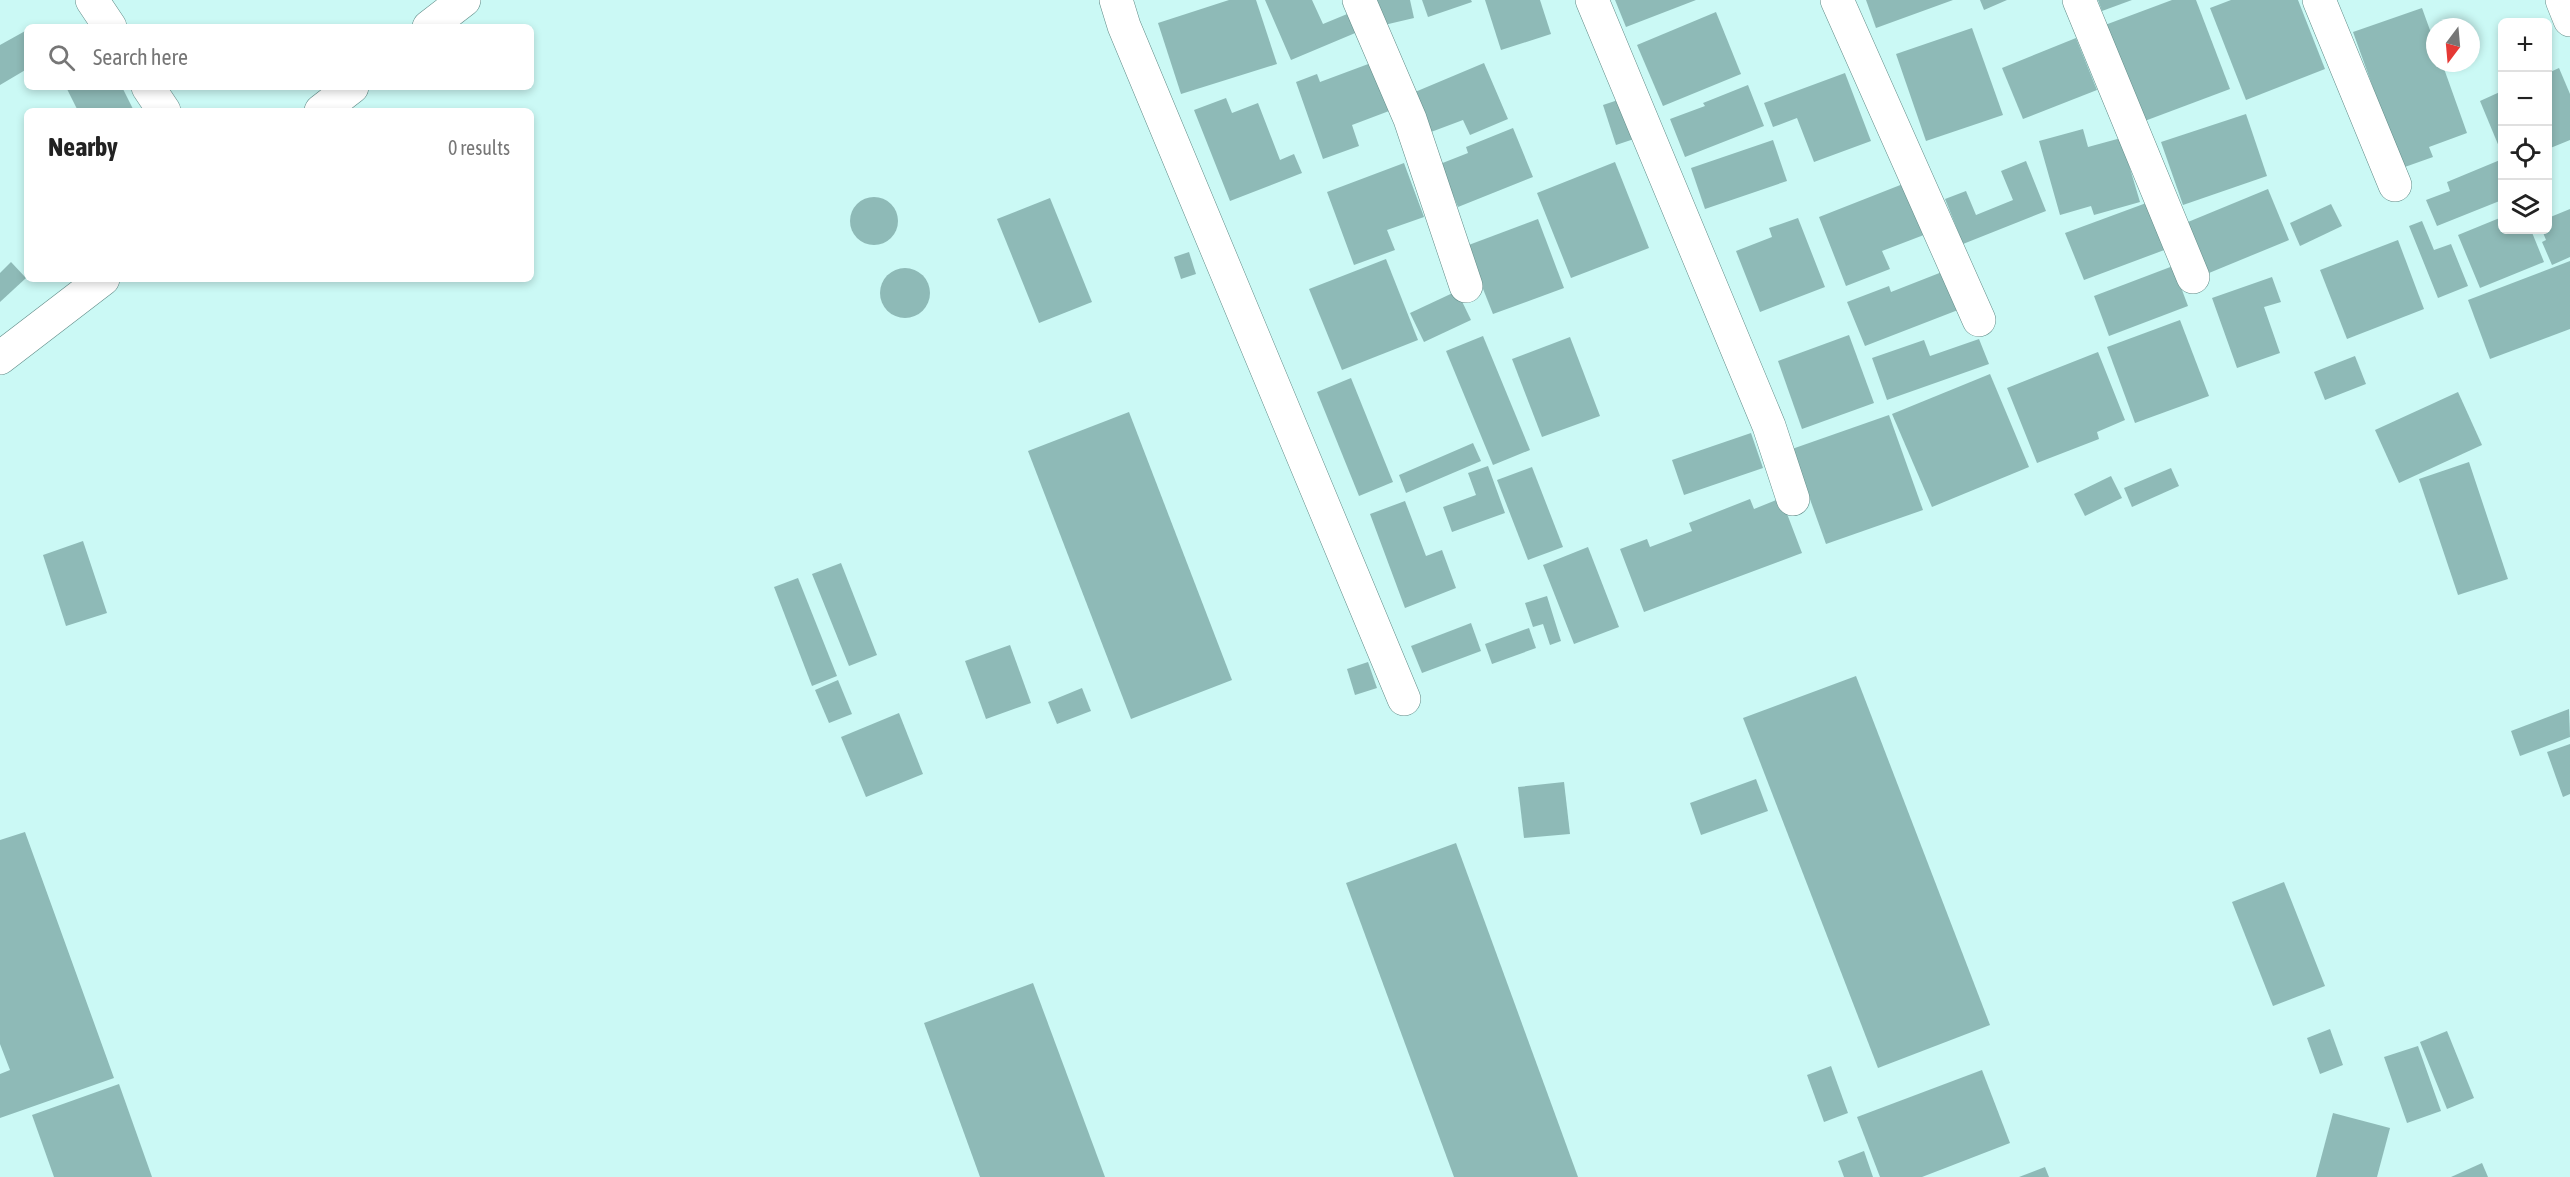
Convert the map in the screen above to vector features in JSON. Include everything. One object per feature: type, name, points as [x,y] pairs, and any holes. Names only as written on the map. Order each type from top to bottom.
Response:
[{"type":"street","points":[[92,0],[108,24]]},
{"type":"street","points":[[433,24],[464,0]]},
{"type":"street","points":[[1116,0],[1124,26],[1246,323],[1404,699]]},
{"type":"street","points":[[1359,0],[1410,119],[1466,286]]},
{"type":"street","points":[[1592,0],[1769,426],[1793,499]]},
{"type":"street","points":[[1837,0],[1978,320]]},
{"type":"street","points":[[2079,0],[2193,277]]},
{"type":"street","points":[[2319,0],[2395,185]]},
{"type":"street","points":[[2562,0],[2570,20]]},
{"type":"street","points":[[150,90],[162,108]]},
{"type":"street","points":[[325,108],[348,90]]},
{"type":"street","points":[[0,358],[99,282]]},
{"type":"building","points":[[1229,0],[1256,0],[1277,64],[1181,94],[1158,23]]},
{"type":"building","points":[[1265,0],[1312,0],[1323,24],[1352,12],[1360,31],[1291,60]]},
{"type":"building","points":[[1374,0],[1410,0],[1414,18],[1380,26]]},
{"type":"building","points":[[1422,0],[1471,0],[1472,2],[1428,17]]},
{"type":"building","points":[[1485,0],[1540,0],[1551,34],[1501,50]]},
{"type":"building","points":[[1615,0],[1696,0],[1626,27]]},
{"type":"building","points":[[1866,0],[1953,0],[1876,28]]},
{"type":"building","points":[[1980,0],[2007,0],[1984,10]]},
{"type":"building","points":[[2098,0],[2132,0],[2102,11]]},
{"type":"building","points":[[2172,0],[2196,0],[2230,89],[2142,122],[2105,25]]},
{"type":"building","points":[[2231,0],[2298,0],[2325,69],[2246,100],[2210,8]]},
{"type":"building","points":[[2422,8],[2426,19],[2426,72],[2445,72],[2467,133],[2429,147],[2433,157],[2402,168],[2353,32]]},
{"type":"building","points":[[1716,12],[1741,74],[1663,106],[1637,45]]},
{"type":"building","points":[[1972,28],[2003,115],[1926,141],[1896,54]]},
{"type":"building","points":[[24,32],[24,71],[0,85],[0,45]]},
{"type":"building","points":[[2076,38],[2097,90],[2023,119],[2002,68]]},
{"type":"building","points":[[1379,60],[1397,108],[1352,125],[1359,146],[1323,159],[1296,82],[1317,74],[1320,82]]},
{"type":"building","points":[[1484,63],[1508,119],[1470,135],[1463,120],[1431,132],[1415,92]]},
{"type":"building","points":[[2559,68],[2570,94],[2570,140],[2552,147],[2552,72]]},
{"type":"building","points":[[1845,73],[1871,141],[1814,162],[1797,118],[1773,127],[1764,103]]},
{"type":"building","points":[[1748,85],[1764,126],[1685,157],[1670,119],[1705,106],[1703,103]]},
{"type":"building","points":[[68,90],[124,90],[132,108],[76,108]]},
{"type":"building","points":[[2498,93],[2498,144],[2480,101]]},
{"type":"building","points":[[1226,98],[1232,113],[1258,103],[1280,160],[1294,154],[1302,173],[1230,201],[1194,110]]},
{"type":"building","points":[[1621,99],[1634,139],[1616,145],[1603,105]]},
{"type":"building","points":[[2246,114],[2267,176],[2183,205],[2161,142]]},
{"type":"building","points":[[1513,128],[1533,177],[1458,207],[1440,164],[1468,153],[1466,147]]},
{"type":"building","points":[[2083,129],[2088,147],[2121,138],[2140,202],[2094,215],[2091,206],[2060,215],[2039,141]]},
{"type":"building","points":[[1773,140],[1787,181],[1705,209],[1691,168]]},
{"type":"building","points":[[2026,161],[2046,211],[1963,244],[1945,199],[1966,191],[1976,215],[2013,200],[2001,171]]},
{"type":"building","points":[[2498,161],[2498,202],[2437,226],[2426,200],[2450,191],[2447,182]]},
{"type":"building","points":[[1615,162],[1649,248],[1571,278],[1537,193]]},
{"type":"building","points":[[1404,163],[1424,217],[1387,230],[1395,250],[1354,265],[1327,192]]},
{"type":"building","points":[[1908,182],[1929,233],[1882,251],[1890,269],[1846,286],[1819,217]]},
{"type":"building","points":[[2268,189],[2289,240],[2209,273],[2188,222]]},
{"type":"building","points":[[869,197],[879,197],[894,207],[898,221],[897,230],[888,241],[879,245],[869,245],[854,235],[850,226],[850,216],[860,201]]},
{"type":"building","points":[[1050,198],[1092,302],[1039,323],[997,219]]},
{"type":"building","points":[[2149,202],[2167,249],[2084,280],[2065,233]]},
{"type":"building","points":[[2331,204],[2342,226],[2300,246],[2290,223]]},
{"type":"building","points":[[2570,209],[2570,257],[2552,265],[2542,242],[2546,240],[2544,234],[2552,234],[2552,216]]},
{"type":"building","points":[[1798,218],[1825,287],[1760,312],[1736,251],[1772,237],[1769,228]]},
{"type":"building","points":[[1538,219],[1564,288],[1493,314],[1466,246]]},
{"type":"building","points":[[2498,219],[2498,234],[2533,234],[2544,262],[2480,288],[2458,235]]},
{"type":"building","points":[[2422,221],[2434,250],[2451,244],[2468,286],[2438,298],[2409,226]]},
{"type":"building","points":[[2398,240],[2424,309],[2347,339],[2320,270]]},
{"type":"building","points":[[1189,252],[1196,274],[1181,279],[1174,257]]},
{"type":"building","points":[[1386,259],[1418,340],[1342,370],[1309,289]]},
{"type":"building","points":[[2570,261],[2570,329],[2490,359],[2468,300]]},
{"type":"building","points":[[11,262],[24,276],[24,280],[0,302],[0,273]]},
{"type":"building","points":[[2173,266],[2188,306],[2109,336],[2094,296]]},
{"type":"building","points":[[900,268],[910,268],[923,275],[930,288],[930,298],[923,311],[910,318],[900,318],[891,314],[884,307],[880,298],[880,288],[884,279],[891,272]]},
{"type":"building","points":[[1942,272],[1958,310],[1865,346],[1847,302],[1889,286],[1891,292]]},
{"type":"building","points":[[2272,277],[2281,302],[2264,307],[2280,353],[2237,368],[2212,298]]},
{"type":"building","points":[[1457,291],[1471,320],[1424,342],[1410,313]]},
{"type":"building","points":[[2180,320],[2209,396],[2135,423],[2107,347]]},
{"type":"building","points":[[1849,335],[1874,403],[1802,429],[1778,361]]},
{"type":"building","points":[[1483,336],[1530,450],[1493,465],[1446,351]]},
{"type":"building","points":[[1570,337],[1600,416],[1542,437],[1512,359]]},
{"type":"building","points":[[1979,339],[1989,364],[1887,400],[1872,358],[1924,340],[1930,356]]},
{"type":"building","points":[[2098,352],[2125,420],[2097,432],[2099,439],[2037,463],[2007,388]]},
{"type":"building","points":[[2355,356],[2366,384],[2325,400],[2314,372]]},
{"type":"building","points":[[1990,374],[2029,467],[1932,507],[1892,414]]},
{"type":"building","points":[[1351,378],[1393,482],[1359,496],[1317,392]]},
{"type":"building","points":[[2458,392],[2482,445],[2399,483],[2375,430]]},
{"type":"building","points":[[1129,412],[1232,680],[1131,719],[1028,451]]},
{"type":"building","points":[[1889,415],[1923,510],[1826,544],[1792,449]]},
{"type":"building","points":[[1751,433],[1763,468],[1684,495],[1672,460]]},
{"type":"building","points":[[1473,443],[1481,461],[1406,493],[1399,475]]},
{"type":"building","points":[[2469,462],[2508,579],[2458,595],[2419,479]]},
{"type":"building","points":[[1488,466],[1505,513],[1452,532],[1443,507],[1476,495],[1468,473]]},
{"type":"building","points":[[1532,467],[1563,547],[1528,560],[1497,480]]},
{"type":"building","points":[[2171,468],[2179,486],[2132,507],[2124,488]]},
{"type":"building","points":[[2111,476],[2122,498],[2085,516],[2074,494]]},
{"type":"building","points":[[1781,498],[1802,553],[1644,612],[1620,549],[1647,539],[1650,547],[1692,531],[1689,523],[1750,499],[1754,509]]},
{"type":"building","points":[[1405,501],[1426,556],[1442,550],[1456,588],[1405,608],[1370,514]]},
{"type":"building","points":[[83,541],[107,613],[66,626],[43,555]]},
{"type":"building","points":[[1588,547],[1619,627],[1574,644],[1543,565]]},
{"type":"building","points":[[841,563],[877,655],[849,666],[812,574]]},
{"type":"building","points":[[798,578],[837,676],[812,686],[774,587]]},
{"type":"building","points":[[1547,596],[1561,641],[1550,645],[1543,624],[1533,627],[1525,603]]},
{"type":"building","points":[[1471,623],[1481,651],[1422,673],[1411,646]]},
{"type":"building","points":[[1529,628],[1536,648],[1492,664],[1485,644]]},
{"type":"building","points":[[1010,645],[1031,703],[986,719],[965,661]]},
{"type":"building","points":[[1368,662],[1377,688],[1355,695],[1347,669]]},
{"type":"building","points":[[1856,676],[1990,1025],[1878,1068],[1743,718]]},
{"type":"building","points":[[838,680],[852,714],[829,723],[815,690]]},
{"type":"building","points":[[1082,688],[1091,711],[1057,724],[1048,702]]},
{"type":"building","points":[[2569,709],[2570,737],[2520,756],[2511,731]]},
{"type":"building","points":[[899,713],[923,774],[866,797],[841,737]]},
{"type":"building","points":[[2570,744],[2570,794],[2563,797],[2547,752]]},
{"type":"building","points":[[1756,779],[1768,811],[1701,835],[1690,803]]},
{"type":"building","points":[[1564,782],[1570,834],[1524,838],[1518,787]]},
{"type":"building","points":[[25,832],[114,1078],[0,1118],[0,1074],[10,1070],[0,1044],[0,840]]},
{"type":"building","points":[[1456,843],[1578,1177],[1454,1177],[1346,883]]},
{"type":"building","points":[[2284,882],[2325,986],[2273,1006],[2232,902]]},
{"type":"building","points":[[1033,983],[1105,1177],[980,1177],[924,1023]]},
{"type":"building","points":[[2330,1029],[2343,1065],[2320,1074],[2307,1038]]},
{"type":"building","points":[[2447,1031],[2474,1098],[2447,1109],[2420,1042]]},
{"type":"building","points":[[2418,1046],[2441,1111],[2407,1123],[2384,1057]]},
{"type":"building","points":[[1831,1066],[1848,1113],[1824,1122],[1807,1075]]},
{"type":"building","points":[[1982,1070],[2010,1143],[1922,1177],[1880,1177],[1857,1117]]},
{"type":"building","points":[[119,1084],[152,1177],[54,1177],[32,1115]]},
{"type":"building","points":[[2333,1113],[2390,1128],[2377,1177],[2316,1177]]},
{"type":"building","points":[[1864,1151],[1873,1177],[1844,1177],[1838,1161]]},
{"type":"building","points":[[2482,1163],[2488,1177],[2451,1177]]},
{"type":"building","points":[[2045,1167],[2049,1177],[2019,1177]]}]
